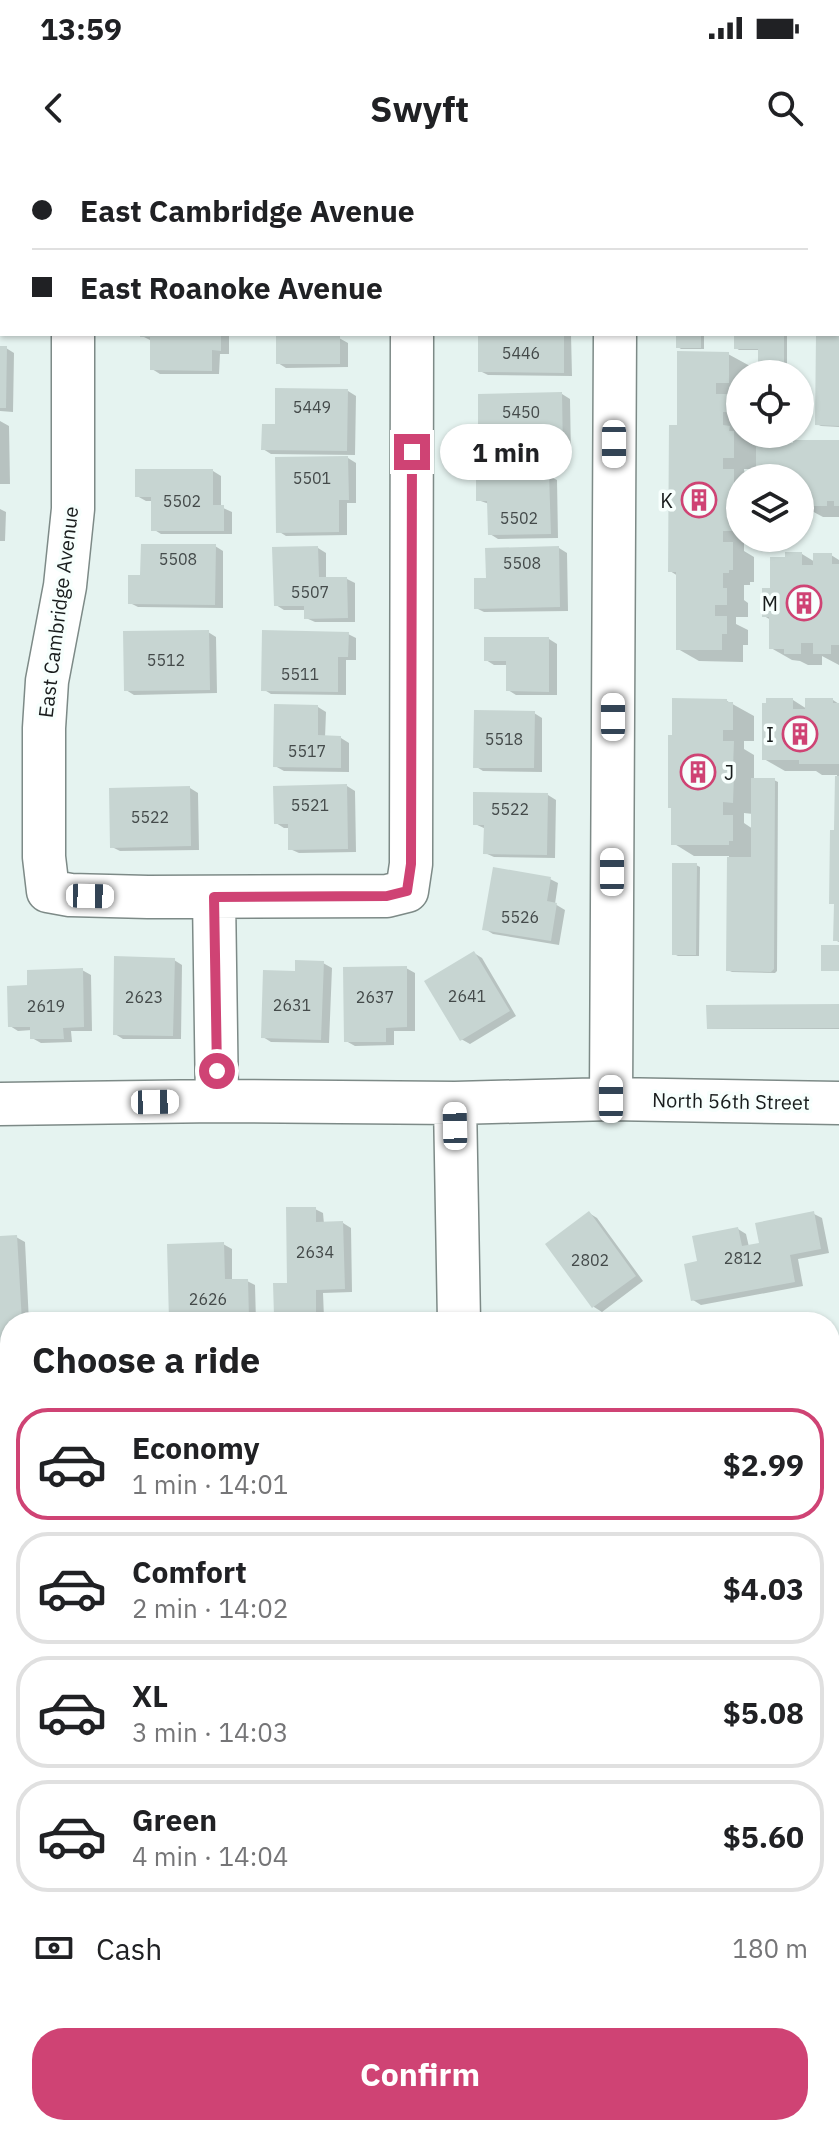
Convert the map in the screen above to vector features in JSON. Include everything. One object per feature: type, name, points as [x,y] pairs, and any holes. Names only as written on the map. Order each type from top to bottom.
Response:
[{"type":"street","name":"East Cambridge Avenue","points":[[73,336],[73,509],[65,586],[47,681],[44,728],[44,857],[48,891],[70,895],[214,897]]},
{"type":"street","points":[[217,1101],[214,897],[387,896],[407,891],[411,864],[412,336]]},
{"type":"street","points":[[611,1099],[615,336]]},
{"type":"street","name":"North 56th Street","points":[[0,1104],[217,1101],[455,1103],[611,1099],[839,1103]]},
{"type":"street","points":[[455,1103],[459,1312]]},
{"type":"building","points":[[221,336],[221,351],[212,350],[212,371],[150,370],[150,337],[140,337]]},
{"type":"building","points":[[276,336],[340,336],[340,364],[276,364]]},
{"type":"building","points":[[478,336],[564,336],[564,373],[478,372]]},
{"type":"building","points":[[676,336],[701,336],[701,348],[676,348]]},
{"type":"building","points":[[734,336],[784,336],[784,360],[758,360],[758,349],[734,349]]},
{"type":"building","points":[[816,336],[839,336],[839,426],[815,425]]},
{"type":"building","points":[[0,346],[7,346],[6,408],[0,408]]},
{"type":"building","name":"K","points":[[677,351],[729,352],[726,383],[716,383],[716,394],[726,394],[723,425],[726,425],[726,448],[734,448],[734,458],[723,458],[723,469],[726,469],[726,531],[723,531],[723,542],[726,542],[726,552],[733,552],[733,570],[723,573],[727,605],[715,605],[715,616],[727,616],[727,634],[722,634],[722,650],[676,650],[676,572],[668,572],[669,425],[677,425]]},
{"type":"building","points":[[275,388],[348,389],[347,451],[261,450],[262,424],[275,424]]},
{"type":"building","points":[[562,392],[563,453],[489,454],[489,430],[478,430],[478,394]]},
{"type":"building","points":[[814,440],[839,440],[839,506],[834,506],[834,501],[827,501],[827,506],[814,506],[814,464],[756,464],[756,448],[814,448]]},
{"type":"building","points":[[348,456],[349,500],[339,500],[339,532],[276,533],[275,457]]},
{"type":"building","points":[[135,469],[213,469],[213,505],[224,505],[224,531],[151,531],[151,497],[135,497]]},
{"type":"building","points":[[549,474],[551,534],[488,535],[487,501],[476,501],[476,475]]},
{"type":"building","points":[[141,544],[216,544],[215,605],[128,604],[128,575],[140,575]]},
{"type":"building","points":[[318,546],[319,577],[347,577],[348,618],[304,619],[304,606],[274,606],[272,547]]},
{"type":"building","points":[[559,546],[560,607],[474,609],[474,578],[486,578],[485,548]]},
{"type":"building","name":"M","points":[[785,552],[802,552],[802,565],[813,565],[813,553],[832,553],[832,564],[839,564],[839,645],[831,645],[831,654],[813,654],[813,643],[801,643],[801,654],[784,654],[784,649],[769,649],[769,617],[762,617],[762,608],[769,608],[769,599],[762,599],[762,588],[770,588],[770,557],[785,557]]},
{"type":"building","points":[[209,630],[210,690],[124,691],[123,631]]},
{"type":"building","points":[[262,630],[349,632],[348,657],[338,657],[338,692],[261,691]]},
{"type":"building","points":[[484,637],[549,637],[549,692],[506,691],[506,661],[484,661]]},
{"type":"building","name":"J","points":[[672,698],[727,699],[727,702],[733,702],[733,730],[723,730],[723,741],[734,741],[733,768],[729,768],[729,775],[734,775],[733,803],[723,802],[723,815],[733,815],[733,841],[729,841],[729,845],[671,845],[668,735],[672,735]]},
{"type":"building","name":"I","points":[[766,698],[793,698],[793,709],[805,709],[805,698],[833,698],[833,703],[839,703],[839,764],[762,760],[762,703],[766,703]]},
{"type":"building","points":[[274,704],[318,705],[318,735],[341,736],[341,768],[273,767]]},
{"type":"building","points":[[474,710],[535,711],[534,768],[473,768]]},
{"type":"building","points":[[835,776],[839,776],[839,941],[833,941],[834,904],[829,904],[830,830],[834,830]]},
{"type":"building","points":[[751,778],[775,778],[774,969],[771,972],[726,971],[727,857],[751,857]]},
{"type":"building","points":[[347,784],[348,849],[288,850],[288,824],[274,824],[273,786]]},
{"type":"building","points":[[190,786],[191,846],[110,848],[109,788]]},
{"type":"building","points":[[473,792],[548,793],[547,855],[483,854],[484,825],[473,825]]},
{"type":"building","points":[[672,863],[697,863],[696,955],[672,955]]},
{"type":"building","points":[[493,867],[551,877],[547,901],[557,903],[551,941],[482,930]]},
{"type":"building","points":[[821,945],[839,945],[839,971],[821,971]]},
{"type":"building","points":[[474,951],[510,1011],[460,1041],[424,981]]},
{"type":"building","points":[[114,956],[175,958],[173,1036],[113,1035]]},
{"type":"building","points":[[295,960],[324,961],[321,1040],[261,1038],[263,970],[295,971]]},
{"type":"building","points":[[407,966],[407,1027],[386,1028],[386,1042],[344,1042],[343,967]]},
{"type":"building","points":[[83,968],[84,1027],[63,1028],[64,1039],[30,1039],[30,1027],[8,1027],[7,986],[27,985],[27,970]]},
{"type":"building","points":[[839,1004],[839,1028],[707,1029],[706,1005]]},
{"type":"building","points":[[286,1207],[316,1207],[316,1222],[343,1221],[345,1289],[316,1290],[316,1312],[274,1312],[273,1283],[287,1283]]},
{"type":"building","points":[[589,1211],[636,1276],[592,1308],[545,1244]]},
{"type":"building","points":[[814,1211],[821,1249],[790,1255],[795,1282],[691,1301],[684,1264],[697,1261],[692,1236],[738,1227],[742,1246],[759,1243],[755,1223]]},
{"type":"building","points":[[17,1235],[21,1312],[0,1312],[0,1236]]},
{"type":"building","points":[[224,1242],[225,1279],[248,1279],[249,1312],[169,1312],[167,1244]]},
{"type":"place","name":"K","points":[[699,500]]},
{"type":"place","name":"M","points":[[804,603]]},
{"type":"place","name":"I","points":[[800,734]]},
{"type":"place","name":"J","points":[[698,772]]},
{"type":"route","points":[[217,1071],[214,897],[387,896],[407,891],[411,864],[412,452]]}]
